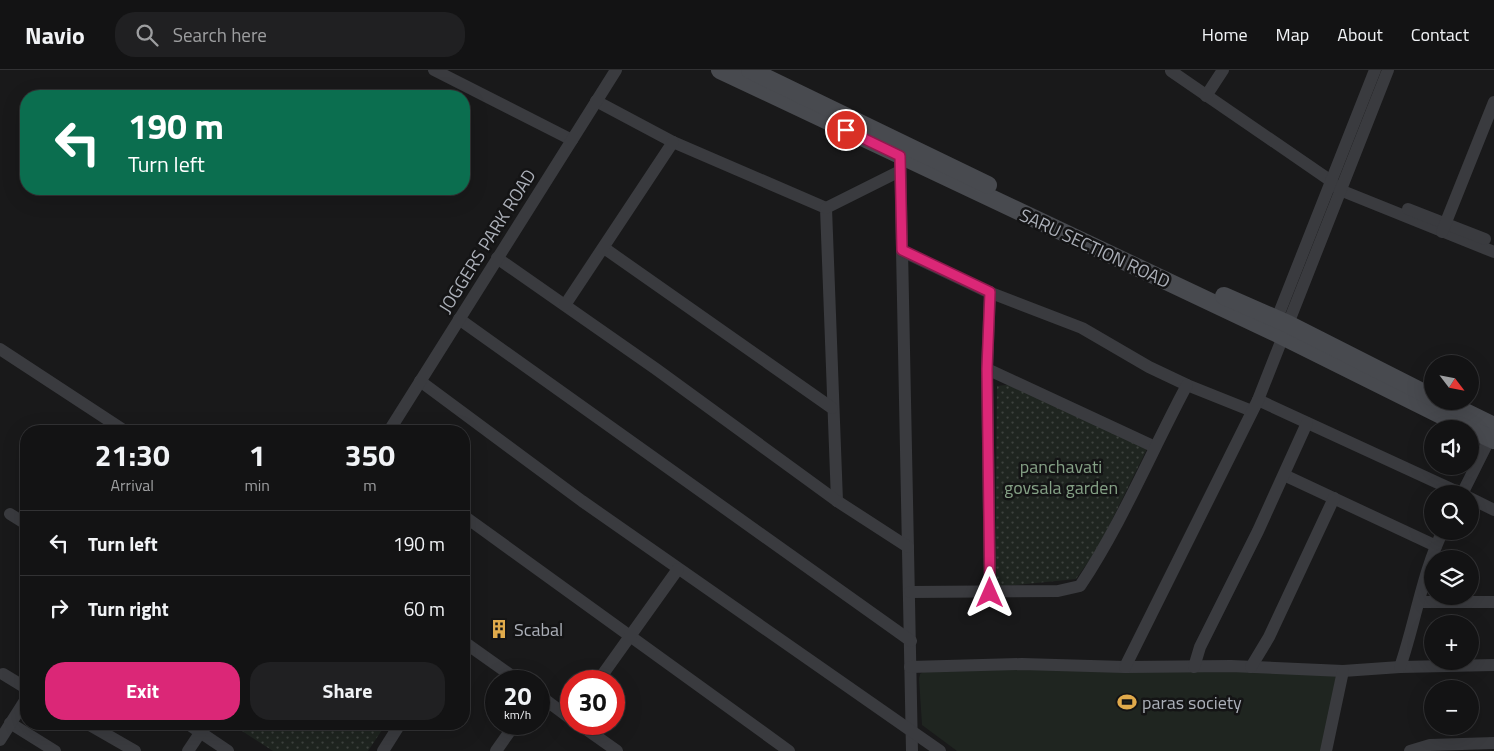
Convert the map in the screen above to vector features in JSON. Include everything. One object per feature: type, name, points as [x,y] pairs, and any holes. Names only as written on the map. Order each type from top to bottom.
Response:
[{"type":"street","points":[[434,70],[572,140]]},
{"type":"street","name":"JOGGERS PARK ROAD","points":[[393,425],[616,70]]},
{"type":"street","name":"SARU SECTION ROAD","points":[[720,70],[900,156],[1424,392]]},
{"type":"street","name":"SARU SECTION ROAD","points":[[750,70],[900,156]]},
{"type":"street","points":[[1206,96],[1223,70]]},
{"type":"street","points":[[1338,185],[1375,70]]},
{"type":"street","points":[[1125,667],[1255,405],[1280,328],[1338,185],[1388,70]]},
{"type":"street","points":[[1171,71],[1338,185],[1444,228],[1494,252]]},
{"type":"street","points":[[596,101],[673,142],[826,208]]},
{"type":"street","points":[[1444,228],[1494,102]]},
{"type":"street","points":[[565,305],[673,142]]},
{"type":"street","points":[[826,208],[900,156]]},
{"type":"street","points":[[900,156],[912,751]]},
{"type":"street","points":[[826,208],[837,502]]},
{"type":"street","points":[[1444,228],[1494,243]]},
{"type":"street","points":[[604,248],[832,408]]},
{"type":"street","points":[[902,250],[990,292],[1082,328],[1149,367],[1187,386],[1308,422],[1443,485]]},
{"type":"street","points":[[497,258],[837,502],[908,547]]},
{"type":"street","points":[[990,292],[987,369],[990,593]]},
{"type":"street","points":[[459,319],[911,641]]},
{"type":"street","name":"SARU SECTION ROAD","points":[[1280,328],[1453,420]]},
{"type":"street","points":[[0,349],[116,425]]},
{"type":"street","points":[[987,369],[1154,447]]},
{"type":"street","points":[[420,381],[678,569],[940,751]]},
{"type":"street","points":[[910,592],[990,593],[1058,591],[1080,586],[1104,549],[1154,447],[1187,386]]},
{"type":"street","points":[[1456,410],[1493,434],[1467,485]]},
{"type":"street","points":[[1194,666],[1200,647],[1308,422]]},
{"type":"street","name":"SARU SECTION ROAD","points":[[1479,431],[1493,434]]},
{"type":"street","points":[[1284,475],[1436,546]]},
{"type":"street","points":[[1251,667],[1269,637],[1334,498]]},
{"type":"street","points":[[1479,502],[1494,510]]},
{"type":"street","points":[[10,514],[20,520]]},
{"type":"street","points":[[470,520],[789,751]]},
{"type":"street","points":[[1400,667],[1439,540]]},
{"type":"street","points":[[606,670],[678,569]]},
{"type":"street","points":[[1420,602],[1494,602]]},
{"type":"street","points":[[470,646],[503,670]]},
{"type":"street","points":[[910,667],[1022,664],[1125,667],[1251,667],[1343,671],[1400,667],[1494,666]]},
{"type":"street","points":[[1326,751],[1343,671]]},
{"type":"street","points":[[3,674],[20,684]]},
{"type":"street","points":[[0,740],[20,707]]},
{"type":"street","points":[[10,723],[20,729]]},
{"type":"street","points":[[21,730],[55,751]]},
{"type":"street","points":[[98,730],[135,751]]},
{"type":"street","points":[[188,751],[202,730]]},
{"type":"street","points":[[205,730],[228,751]]},
{"type":"street","points":[[383,751],[396,730]]},
{"type":"street","points":[[496,751],[507,735]]},
{"type":"street","points":[[593,735],[616,751]]},
{"type":"street","points":[[1410,751],[1430,745],[1494,743]]},
{"type":"green space","name":"panchavati govsala garden","points":[[1015,384],[1147,449],[1098,548],[1076,579],[995,587],[997,386]]},
{"type":"green space","name":"paras society","points":[[1196,666],[1339,675],[1324,751],[957,751],[922,725],[919,679],[920,674],[928,669]]},
{"type":"green space","points":[[240,730],[382,730],[368,751],[273,751]]},
{"type":"place","name":"Scabal","points":[[499,629]]},
{"type":"place","name":"paras society","points":[[1127,702]]},
{"type":"route","points":[[846,130],[900,156],[902,250],[990,292],[987,369],[990,453],[990,593]]}]
